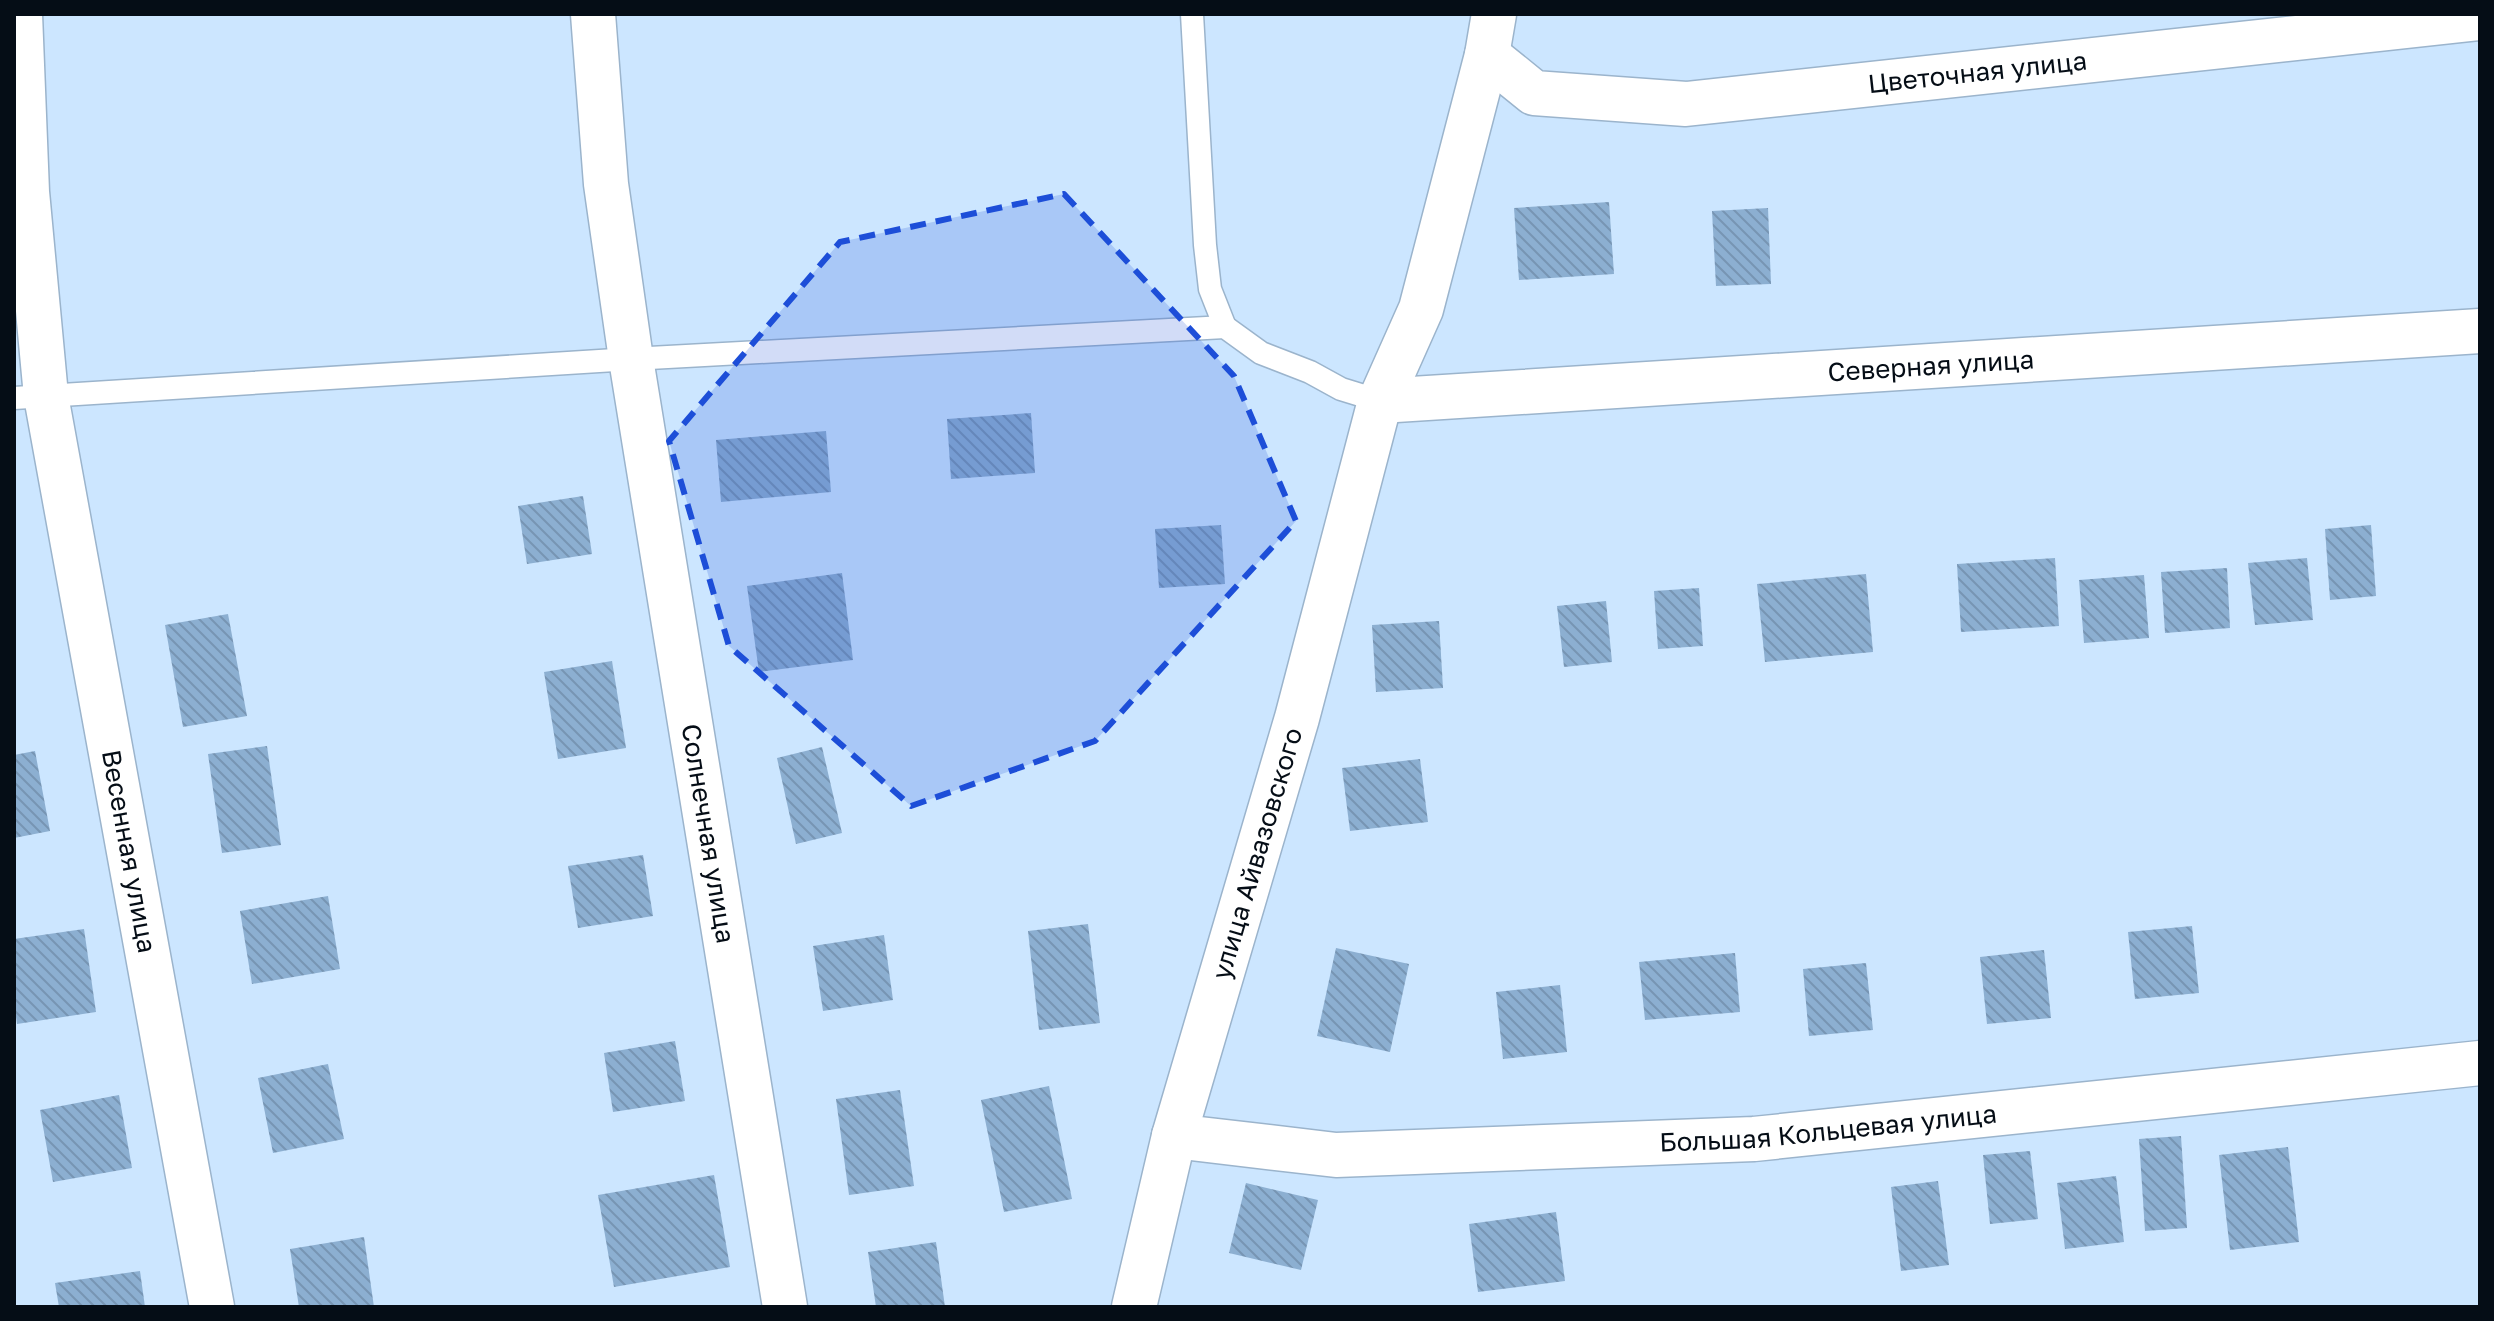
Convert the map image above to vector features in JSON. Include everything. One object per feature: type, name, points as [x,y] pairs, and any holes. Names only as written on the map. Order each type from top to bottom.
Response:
[{"type":"street","name":"Весенная улица","points":[[20,14],[30,397],[212,1307]]},
{"type":"street","name":"Солнечная улица","points":[[593,14],[606,184],[631,359],[785,1307]]},
{"type":"street","name":"Цветочная улица","points":[[1490,34],[1534,93],[1686,104],[2480,18]]},
{"type":"street","name":"улица Айвазовского","points":[[1134,1307],[1174,1136],[1297,718],[1380,401],[1421,309],[1490,34]]},
{"type":"street","name":"Северная улица","points":[[1380,401],[2480,331]]},
{"type":"street","name":"Большая Кольцевая улица","points":[[1174,1136],[1336,1155],[1754,1139],[2480,1063]]},
{"type":"lane","points":[[1192,14],[1205,245],[1210,289],[1225,327],[1261,353],[1310,372],[1341,389],[1380,401]]},
{"type":"lane","points":[[30,397],[631,359],[1225,327]]},
{"type":"highlighted area","points":[[1064,194],[1234,376],[1296,521],[1095,741],[911,806],[729,646],[669,441],[840,242]]},
{"type":"building","points":[[1609,202],[1614,274],[1519,280],[1514,208]]},
{"type":"building","points":[[1768,208],[1771,284],[1716,286],[1712,211]]},
{"type":"building","points":[[1031,413],[1035,473],[951,479],[947,419]]},
{"type":"building","points":[[826,431],[831,492],[721,502],[716,440]]},
{"type":"building","points":[[583,496],[592,554],[527,564],[518,506]]},
{"type":"building","points":[[1221,525],[1225,584],[1159,588],[1155,529]]},
{"type":"building","points":[[2371,525],[2376,596],[2330,600],[2325,529]]},
{"type":"building","points":[[2055,558],[2059,626],[1961,632],[1957,564]]},
{"type":"building","points":[[2307,558],[2313,620],[2255,625],[2248,563]]},
{"type":"building","points":[[2227,568],[2230,628],[2165,633],[2161,572]]},
{"type":"building","points":[[842,573],[853,660],[759,672],[747,586]]},
{"type":"building","points":[[1866,574],[1873,652],[1765,662],[1757,584]]},
{"type":"building","points":[[2144,575],[2149,638],[2084,643],[2079,580]]},
{"type":"building","points":[[1699,588],[1703,646],[1658,649],[1654,591]]},
{"type":"building","points":[[1606,601],[1612,662],[1564,667],[1557,606]]},
{"type":"building","points":[[228,614],[247,716],[183,727],[165,625]]},
{"type":"building","points":[[1439,621],[1443,688],[1376,692],[1372,625]]},
{"type":"building","points":[[612,661],[626,748],[558,759],[544,672]]},
{"type":"building","points":[[267,746],[281,845],[222,853],[208,754]]},
{"type":"building","points":[[822,747],[842,833],[796,844],[777,758]]},
{"type":"building","points":[[35,751],[50,831],[14,838],[14,755]]},
{"type":"building","points":[[1420,759],[1428,822],[1350,831],[1342,768]]},
{"type":"building","points":[[643,855],[653,916],[578,928],[568,866]]},
{"type":"building","points":[[328,896],[340,969],[252,984],[240,911]]},
{"type":"building","points":[[1088,924],[1100,1023],[1039,1030],[1028,931]]},
{"type":"building","points":[[2192,926],[2199,993],[2135,999],[2128,932]]},
{"type":"building","points":[[84,929],[96,1012],[17,1024],[14,939]]},
{"type":"building","points":[[884,935],[893,1000],[823,1011],[813,946]]},
{"type":"building","points":[[1336,948],[1409,964],[1390,1052],[1317,1036]]},
{"type":"building","points":[[2044,950],[2051,1018],[1987,1024],[1980,957]]},
{"type":"building","points":[[1735,953],[1740,1012],[1645,1020],[1639,962]]},
{"type":"building","points":[[1866,963],[1873,1030],[1809,1036],[1803,969]]},
{"type":"building","points":[[1560,985],[1567,1052],[1503,1059],[1496,992]]},
{"type":"building","points":[[675,1041],[685,1101],[613,1112],[604,1053]]},
{"type":"building","points":[[328,1064],[344,1139],[273,1153],[258,1078]]},
{"type":"building","points":[[1049,1086],[1072,1199],[1004,1212],[981,1100]]},
{"type":"building","points":[[900,1090],[914,1186],[849,1195],[836,1099]]},
{"type":"building","points":[[119,1095],[132,1168],[53,1182],[40,1110]]},
{"type":"building","points":[[2181,1136],[2187,1228],[2145,1231],[2139,1139]]},
{"type":"building","points":[[2288,1147],[2299,1242],[2230,1250],[2219,1155]]},
{"type":"building","points":[[2030,1151],[2038,1219],[1990,1224],[1983,1155]]},
{"type":"building","points":[[714,1175],[730,1267],[614,1287],[598,1195]]},
{"type":"building","points":[[2116,1176],[2124,1242],[2065,1249],[2057,1183]]},
{"type":"building","points":[[1938,1181],[1949,1265],[1901,1271],[1891,1187]]},
{"type":"building","points":[[1246,1183],[1318,1200],[1301,1270],[1229,1253]]},
{"type":"building","points":[[1556,1212],[1565,1281],[1478,1292],[1469,1224]]},
{"type":"building","points":[[364,1237],[374,1307],[299,1307],[290,1249]]},
{"type":"building","points":[[936,1242],[945,1307],[876,1307],[868,1252]]},
{"type":"building","points":[[140,1271],[145,1307],[59,1307],[55,1283]]}]
